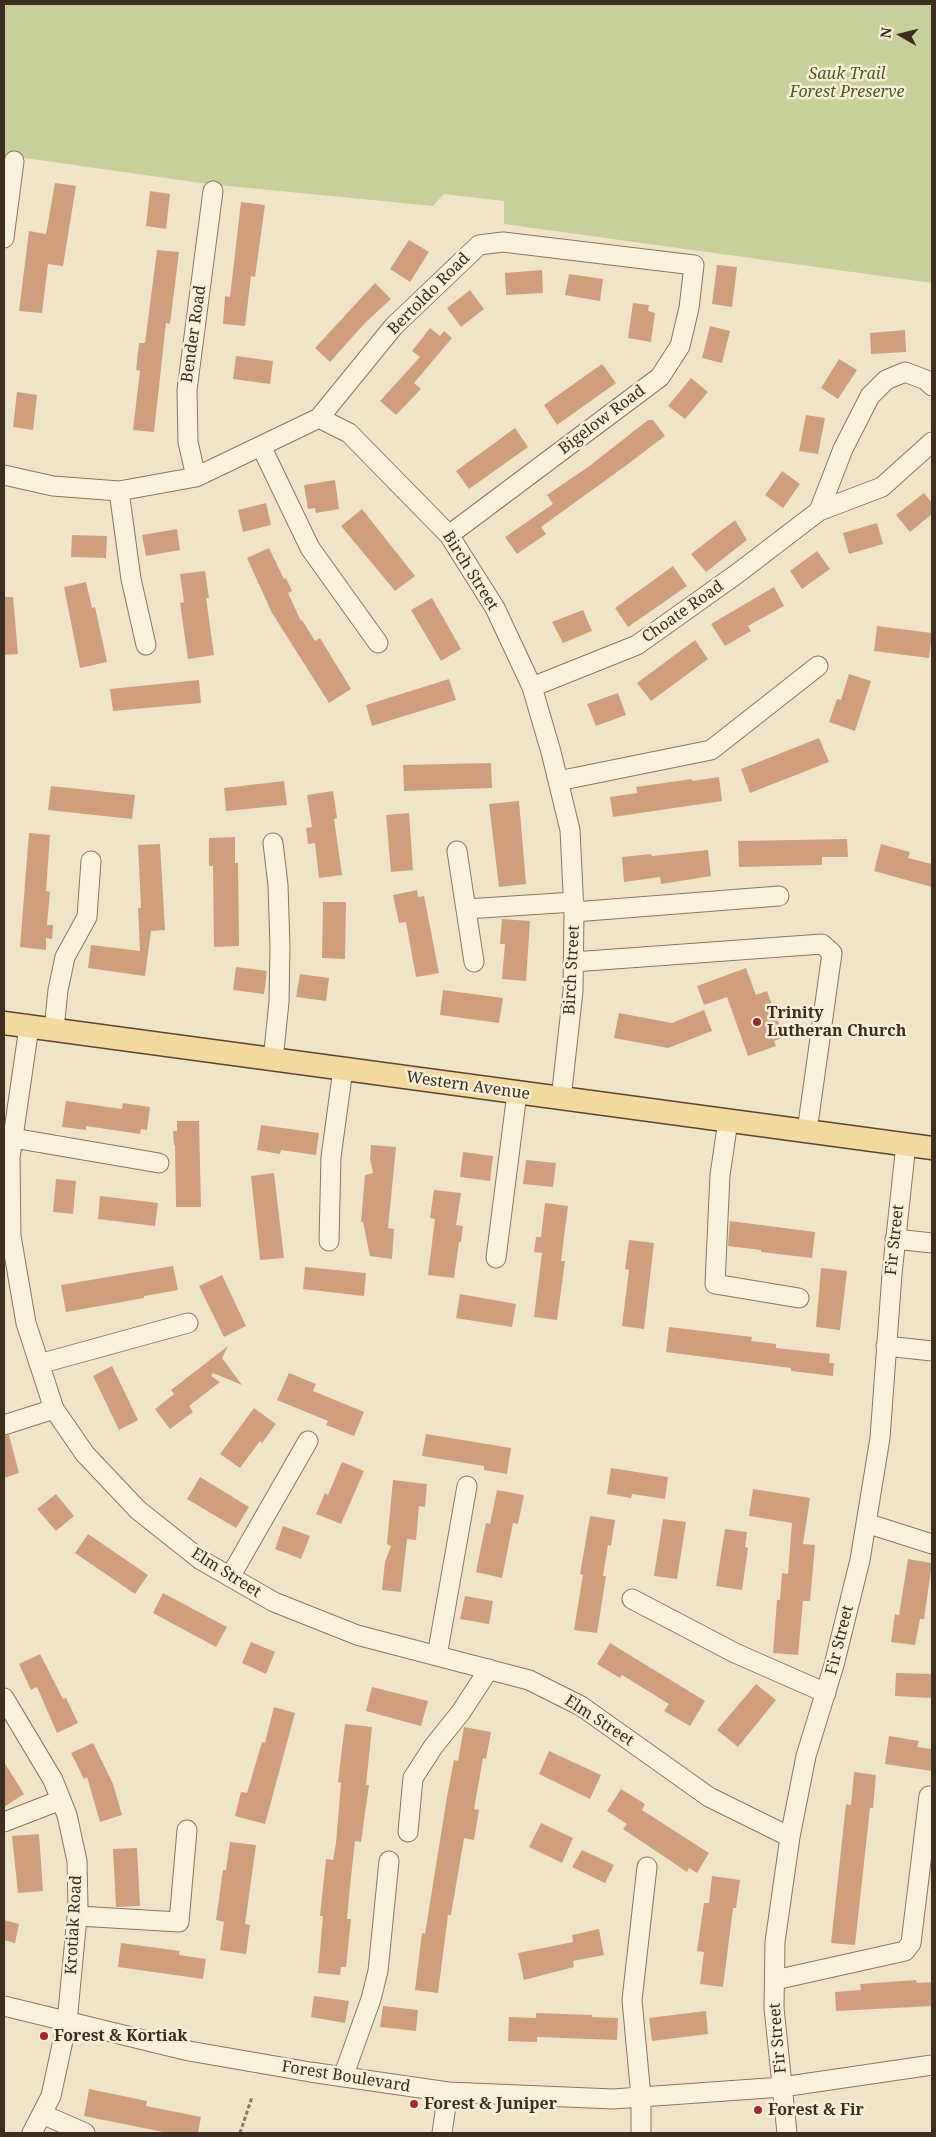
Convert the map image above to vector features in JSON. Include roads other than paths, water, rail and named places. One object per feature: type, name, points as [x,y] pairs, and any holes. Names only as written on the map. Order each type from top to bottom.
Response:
[{"type":"main road","name":"Western Avenue","points":[[4,1023],[932,1148]]},
{"type":"street","points":[[4,238],[14,161]]},
{"type":"street","name":"Bender Road","points":[[196,477],[188,442],[187,390],[213,192]]},
{"type":"street","name":"Bertoldo Road","points":[[319,418],[394,326],[479,244],[503,242],[694,266]]},
{"type":"street","name":"Bigelow Road","points":[[450,535],[660,377],[680,346],[689,308],[694,266]]},
{"type":"street","points":[[819,511],[843,449],[870,396],[886,380],[905,372],[926,380],[932,386]]},
{"type":"street","points":[[4,475],[53,486],[120,491],[196,477],[319,418]]},
{"type":"street","name":"Birch Street","points":[[319,418],[350,433],[450,535],[495,608],[532,687],[570,830],[574,907],[573,991],[561,1099]]},
{"type":"street","name":"Choate Road","points":[[532,687],[637,645],[738,574],[819,511],[882,487],[932,442]]},
{"type":"street","points":[[262,446],[310,548],[378,643]]},
{"type":"street","points":[[120,491],[131,579],[146,645]]},
{"type":"street","points":[[558,781],[711,750],[818,666]]},
{"type":"street","points":[[273,843],[278,885],[280,946],[279,1002],[273,1060]]},
{"type":"street","points":[[457,851],[474,962]]},
{"type":"street","points":[[54,1029],[58,990],[65,957],[87,917],[91,861]]},
{"type":"street","points":[[466,909],[574,907],[779,896]]},
{"type":"street","points":[[573,962],[822,944],[832,953],[807,1131]]},
{"type":"street","name":"Elm Street","points":[[29,1026],[9,1148],[7,1237],[26,1324],[54,1409],[85,1454],[138,1510],[201,1560],[274,1602],[357,1635],[529,1680],[582,1706],[709,1797],[790,1837]]},
{"type":"street","points":[[329,1241],[331,1157],[343,1069]]},
{"type":"street","points":[[496,1258],[516,1093]]},
{"type":"street","points":[[728,1121],[720,1175],[715,1284],[799,1298]]},
{"type":"street","name":"Fir Street","points":[[787,2133],[774,2008],[775,1942],[790,1837],[806,1756],[826,1692],[860,1560],[880,1438],[886,1346],[906,1144]]},
{"type":"street","points":[[9,1148],[159,1163]]},
{"type":"street","points":[[896,1239],[932,1243]]},
{"type":"street","points":[[40,1364],[188,1323]]},
{"type":"street","points":[[886,1346],[932,1351]]},
{"type":"street","points":[[4,1425],[54,1409]]},
{"type":"street","points":[[230,1577],[308,1442]]},
{"type":"street","points":[[437,1656],[467,1486]]},
{"type":"street","points":[[866,1523],[932,1544]]},
{"type":"street","points":[[632,1599],[735,1653],[826,1692]]},
{"type":"street","points":[[408,1832],[413,1778],[489,1670]]},
{"type":"street","name":"Krotiak Road","points":[[4,1698],[53,1780],[67,1815],[78,1861],[78,1916],[67,2022],[51,2096],[32,2133]]},
{"type":"street","points":[[775,1980],[905,1951],[911,1943],[929,1796]]},
{"type":"street","points":[[4,1822],[62,1800]]},
{"type":"street","points":[[78,1916],[179,1922],[187,1830]]},
{"type":"street","points":[[343,2077],[371,1999],[378,1971],[389,1861]]},
{"type":"street","points":[[641,2133],[641,2097],[632,2000],[648,1868]]},
{"type":"street","name":"Forest Boulevard","points":[[4,2006],[189,2051],[343,2077],[448,2092],[613,2099],[782,2086],[932,2065]]},
{"type":"street","points":[[442,2133],[448,2092]]},
{"type":"street","points":[[42,2114],[85,2133]]},
{"type":"place","name":"Trinity Lutheran Church","points":[[757,1022]]},
{"type":"place","name":"Forest & Kortiak","points":[[44,2036]]},
{"type":"place","name":"Forest & Juniper","points":[[414,2104]]},
{"type":"place","name":"Forest & Fir","points":[[758,2110]]},
{"type":"park label","name":"Sauk Trail Forest Preserve","points":[[847,83]]}]
